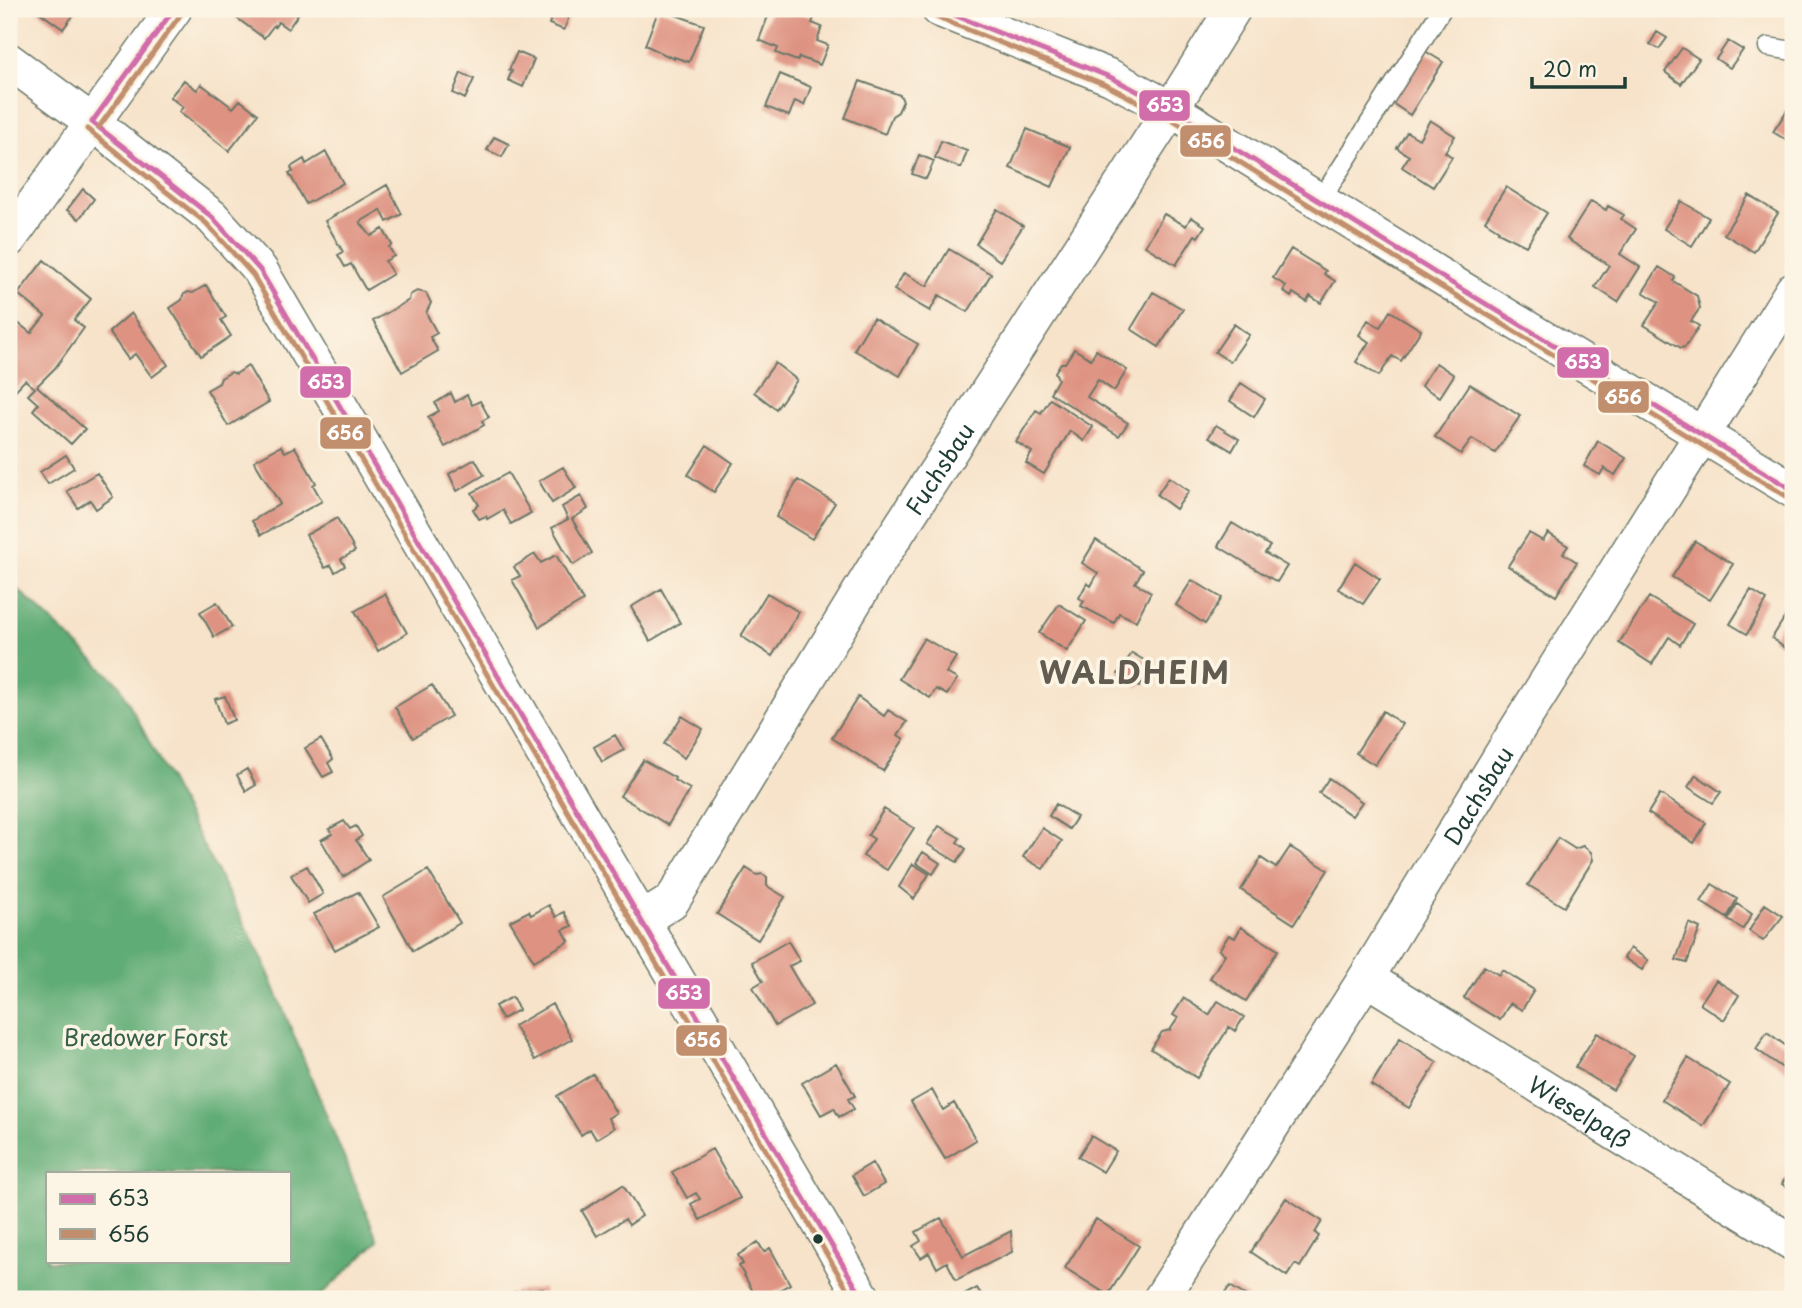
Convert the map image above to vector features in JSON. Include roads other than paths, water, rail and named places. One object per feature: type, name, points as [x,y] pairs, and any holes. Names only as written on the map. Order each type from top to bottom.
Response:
[{"type":"street","points":[[9,239],[174,9]]},
{"type":"street","points":[[939,9],[1110,77],[1171,109],[1793,490]]},
{"type":"street","name":"Fuchsbau","points":[[642,920],[672,901],[880,559],[1233,9]]},
{"type":"street","points":[[9,61],[92,121],[212,217],[260,270],[863,1299]]},
{"type":"street","name":"Dachsbau","points":[[1161,1299],[1366,978],[1518,728],[1793,290]]},
{"type":"street","name":"Wieselpaß","points":[[1366,978],[1793,1243]]},
{"type":"lane","points":[[1320,201],[1442,9]]},
{"type":"lane","points":[[1768,47],[1793,51]]},
{"type":"district","name":"WALDHEIM","points":[[1135,671]]},
{"type":"park label","name":"Bredower Forst","points":[[146,1036]]}]
